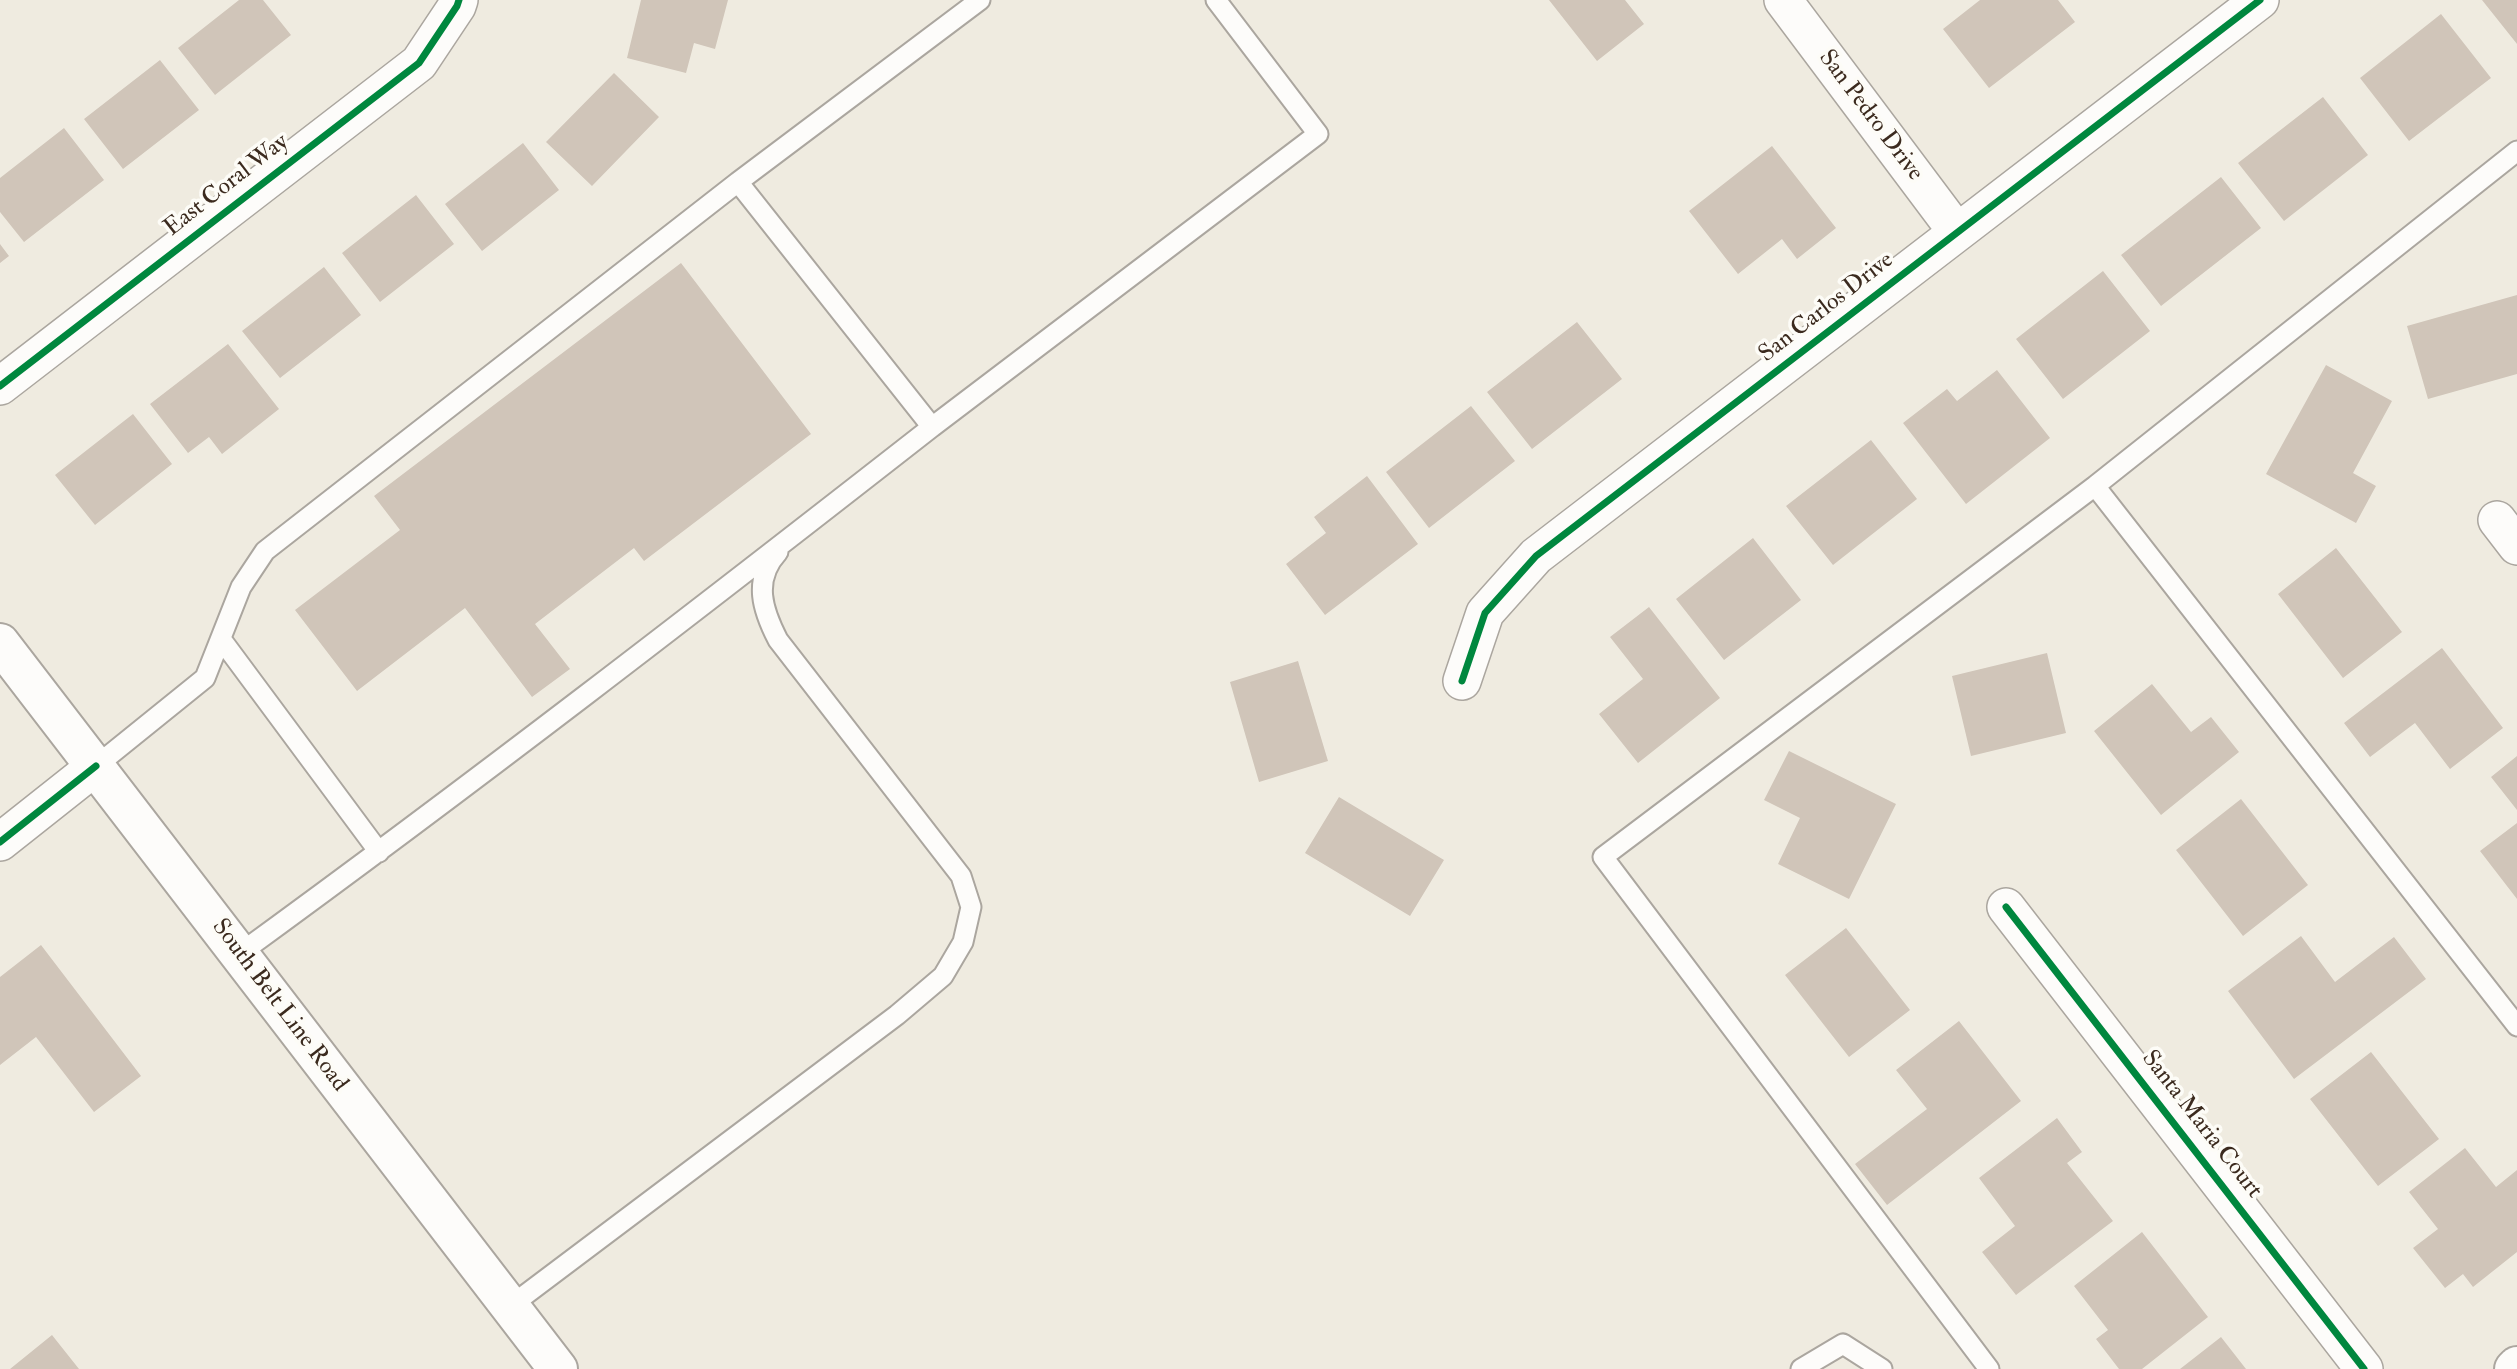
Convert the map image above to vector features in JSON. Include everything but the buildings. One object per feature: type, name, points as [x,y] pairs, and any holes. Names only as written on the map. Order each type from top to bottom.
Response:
[{"type":"main road","name":"South Belt Line Road","points":[[0,643],[558,1369]]},
{"type":"street","name":"East Coral Way","points":[[0,386],[419,62],[459,0]]},
{"type":"street","name":"San Pedro Drive","points":[[1783,0],[1957,232]]},
{"type":"street","name":"San Carlos Drive","points":[[1462,681],[1485,612],[1536,556],[2260,0]]},
{"type":"street","points":[[0,842],[96,766]]},
{"type":"street","name":"Santa Maria Court","points":[[2006,907],[2364,1369]]},
{"type":"lane","points":[[96,766],[205,678],[241,587],[265,551],[738,182],[980,0]]},
{"type":"lane","points":[[239,954],[379,852],[1318,134],[1216,0]]},
{"type":"lane","points":[[1989,1369],[1603,857],[2095,486],[2517,151]]},
{"type":"lane","points":[[738,182],[932,427]]},
{"type":"lane","points":[[2095,486],[2517,1026]]},
{"type":"lane","points":[[509,1307],[897,1015],[943,976],[963,942],[971,907],[961,876],[778,640],[767,620],[762,606],[762,587],[774,556],[790,538]]},
{"type":"lane","points":[[221,639],[379,852]]},
{"type":"lane","points":[[1801,1369],[1843,1344],[1882,1369]]},
{"type":"cycle path","points":[[0,386],[419,63],[459,0]]},
{"type":"cycle path","points":[[1462,681],[1485,613],[1536,556],[2260,0]]},
{"type":"cycle path","points":[[0,842],[96,766]]},
{"type":"cycle path","points":[[2006,907],[2364,1369]]}]
